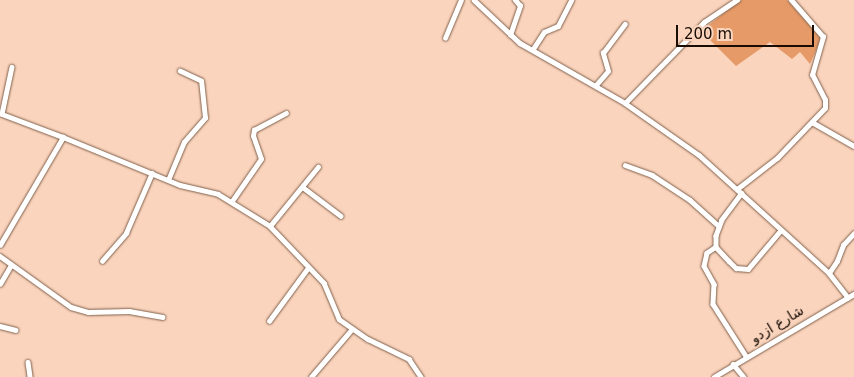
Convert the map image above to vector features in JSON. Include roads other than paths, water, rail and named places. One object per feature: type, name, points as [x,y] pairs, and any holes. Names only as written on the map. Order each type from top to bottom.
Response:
[{"type":"street","points":[[445,38],[461,0]]},
{"type":"street","points":[[474,0],[510,35],[625,103],[699,155],[742,193],[780,231],[829,273],[848,297]]},
{"type":"street","points":[[510,35],[520,6],[515,0]]},
{"type":"street","points":[[533,49],[542,35],[558,26],[571,0]]},
{"type":"street","points":[[625,103],[704,22],[737,0]]},
{"type":"street","points":[[737,189],[777,158],[812,122],[826,103],[812,74],[823,37],[791,0]]},
{"type":"street","points":[[596,86],[608,71],[603,53],[625,24]]},
{"type":"street","points":[[12,67],[1,114],[168,180],[218,194],[232,201],[270,226],[324,283],[336,314],[352,329],[409,359],[421,377]]},
{"type":"street","points":[[168,180],[184,142],[205,118],[202,85],[180,71]]},
{"type":"street","points":[[232,201],[261,159],[253,136],[254,130],[286,112]]},
{"type":"street","points":[[812,122],[854,146]]},
{"type":"street","points":[[0,245],[62,137]]},
{"type":"street","points":[[625,165],[652,175],[690,200],[719,226]]},
{"type":"street","points":[[270,226],[304,188],[318,168]]},
{"type":"street","points":[[102,260],[122,238],[152,173]]},
{"type":"street","points":[[304,188],[341,216]]},
{"type":"street","points":[[742,193],[719,226],[716,247],[707,253],[704,266],[714,284],[713,304],[746,356]]},
{"type":"street","points":[[716,247],[736,268],[748,269],[780,231]]},
{"type":"street","points":[[829,273],[837,261],[842,245],[854,233]]},
{"type":"street","points":[[0,256],[71,307],[88,312],[129,311],[162,317]]},
{"type":"street","points":[[0,284],[11,265]]},
{"type":"street","points":[[269,321],[308,268]]},
{"type":"street","name":"شارع ازدو","points":[[714,377],[746,356],[854,294]]},
{"type":"street","points":[[0,326],[16,330]]},
{"type":"street","points":[[311,377],[352,329]]},
{"type":"street","points":[[28,362],[30,377]]},
{"type":"street","points":[[733,364],[744,377]]}]
